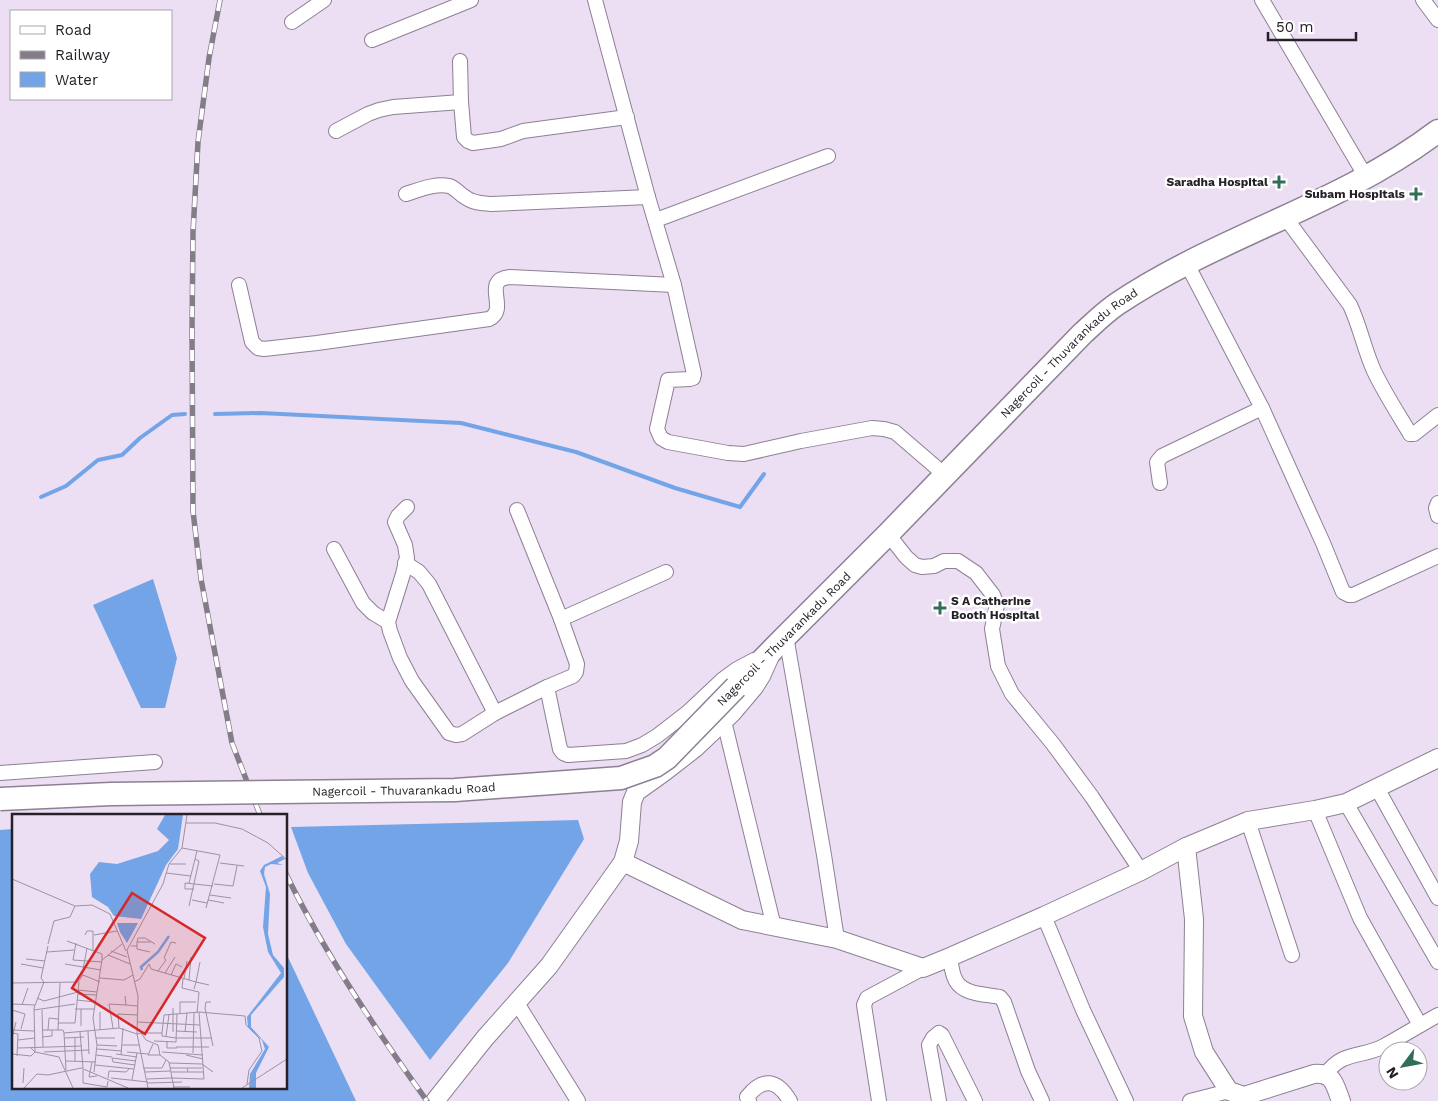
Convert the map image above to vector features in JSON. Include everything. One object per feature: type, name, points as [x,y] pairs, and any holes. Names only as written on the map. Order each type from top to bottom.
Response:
[{"type":"main road","name":"Nagercoil - Thuvarankadu Road","points":[[0,799],[111,794],[455,790],[621,778],[655,766],[667,758],[1082,334],[1116,305],[1187,264],[1366,177],[1421,144],[1438,131]]},
{"type":"street","points":[[292,22],[324,0]]},
{"type":"street","points":[[372,40],[470,0]]},
{"type":"street","points":[[595,0],[648,197],[674,285],[694,374],[693,378],[690,379],[668,380],[656,429],[661,438],[668,442],[728,453],[744,454],[872,428],[884,429],[895,432],[945,476]]},
{"type":"street","points":[[1262,0],[1366,177]]},
{"type":"street","points":[[1423,0],[1438,20]]},
{"type":"street","points":[[460,61],[464,137],[473,143],[501,139],[523,131],[627,118]]},
{"type":"street","points":[[336,131],[379,110],[394,107],[461,102]]},
{"type":"street","points":[[656,220],[828,156]]},
{"type":"street","points":[[406,194],[438,186],[450,186],[465,198],[474,202],[491,204],[648,197]]},
{"type":"street","points":[[1286,217],[1350,305],[1374,371],[1410,434],[1414,434],[1438,415]]},
{"type":"street","points":[[1187,264],[1262,408],[1343,592],[1353,595],[1438,556]]},
{"type":"street","points":[[238,285],[252,342],[255,346],[264,348],[317,343],[489,319],[493,317],[497,310],[496,284],[503,277],[674,285]]},
{"type":"street","points":[[1160,483],[1157,462],[1162,456],[1262,408]]},
{"type":"street","points":[[1438,503],[1436,508],[1438,516]]},
{"type":"street","points":[[407,507],[395,522],[405,545],[406,558],[388,622],[393,640],[412,681],[449,733],[456,735],[462,734],[495,712],[573,676],[576,672],[577,668],[561,619],[517,510]]},
{"type":"street","points":[[888,534],[906,557],[916,565],[922,567],[934,566],[944,561],[958,561],[976,573],[993,595],[997,605],[992,629],[998,666],[1012,694],[1053,744],[1092,797],[1140,871]]},
{"type":"street","points":[[334,549],[363,603],[373,613],[388,622]]},
{"type":"street","points":[[405,563],[419,572],[429,584],[495,712]]},
{"type":"street","points":[[561,619],[666,572]]},
{"type":"street","points":[[547,687],[560,749],[563,753],[579,755],[626,751],[657,736],[688,712],[722,680],[780,642]]},
{"type":"street","points":[[435,1101],[485,1038],[549,966],[623,862],[630,842],[632,802],[636,792],[694,748],[724,721],[754,687],[780,642]]},
{"type":"street","points":[[780,642],[824,855],[836,939]]},
{"type":"street","points":[[724,721],[774,927]]},
{"type":"street","points":[[879,1101],[864,1006],[867,998],[923,968],[1044,916],[1186,847],[1248,821],[1346,803],[1437,760]]},
{"type":"street","points":[[0,773],[155,762]]},
{"type":"street","points":[[1377,788],[1438,898]]},
{"type":"street","points":[[1346,803],[1438,962]]},
{"type":"street","points":[[1315,810],[1360,918],[1420,1025]]},
{"type":"street","points":[[1248,821],[1292,955]]},
{"type":"street","points":[[1186,847],[1194,919],[1193,1016],[1204,1052],[1228,1091]]},
{"type":"street","points":[[623,862],[742,920],[836,939],[923,968]]},
{"type":"street","points":[[1044,916],[1082,1010],[1126,1101]]},
{"type":"street","points":[[950,957],[956,982],[961,988],[968,991],[1000,996],[1004,1002],[1028,1071],[1042,1101]]},
{"type":"street","points":[[517,1004],[578,1101]]},
{"type":"street","points":[[1326,1074],[1342,1058],[1382,1047],[1438,1015]]},
{"type":"street","points":[[939,1101],[929,1045],[933,1038],[939,1034],[942,1034],[975,1101]]},
{"type":"street","points":[[1190,1101],[1228,1091],[1244,1096],[1314,1074],[1326,1074],[1331,1078],[1341,1101]]},
{"type":"street","points":[[749,1101],[747,1097],[753,1090],[762,1084],[769,1083],[777,1085],[790,1101]]},
{"type":"water","points":[[153,579],[177,658],[165,708],[141,708],[93,605]]},
{"type":"water","points":[[578,820],[584,839],[508,963],[430,1060],[346,944],[308,873],[291,827]]},
{"type":"water","points":[[12,829],[12,1088],[288,1088],[288,957],[356,1101],[0,1101],[0,830]]},
{"type":"waterway","points":[[215,414],[261,413],[461,423],[576,452],[675,488],[740,507],[764,474]]},
{"type":"waterway","points":[[41,497],[66,486],[98,460],[122,455],[140,438],[172,415],[185,414]]},
{"type":"railway","points":[[220,0],[209,58],[198,142],[193,232],[193,511],[201,579],[232,743],[260,814]]},
{"type":"railway","points":[[288,878],[317,933],[352,991],[427,1101]]},
{"type":"place","name":"Saradha Hospital","points":[[1279,182]]},
{"type":"place","name":"Subam Hospitals","points":[[1416,194]]},
{"type":"place","name":"S A Catherine Booth Hospital","points":[[940,608]]}]
